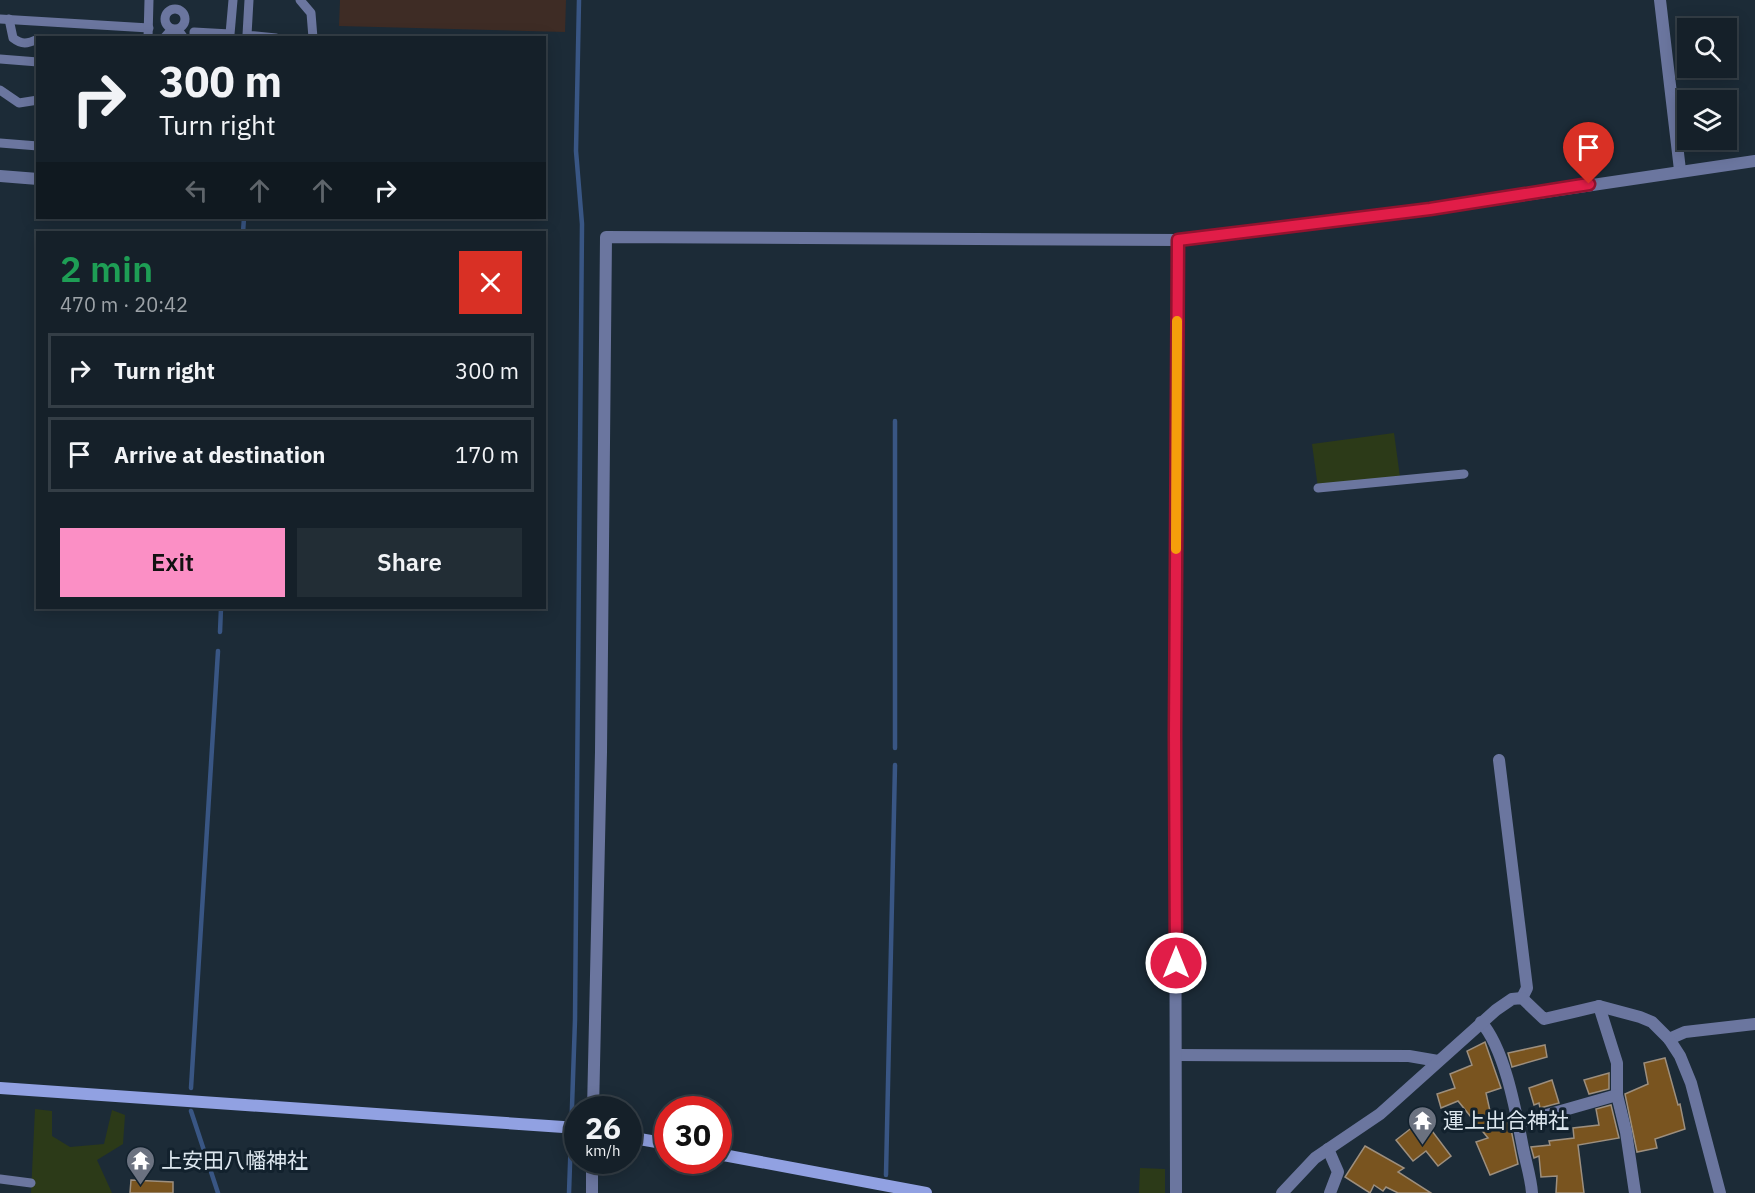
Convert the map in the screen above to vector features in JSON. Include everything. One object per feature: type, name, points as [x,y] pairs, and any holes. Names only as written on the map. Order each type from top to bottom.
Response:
[{"type":"street","points":[[1660,0],[1680,170]]},
{"type":"street","points":[[593,1096],[601,752],[606,237],[1178,240],[1430,209],[1680,170],[1755,161]]},
{"type":"street","points":[[0,176],[36,179]]},
{"type":"street","points":[[1176,1193],[1175,734],[1178,240]]},
{"type":"street","points":[[1499,760],[1527,988],[1522,998]]},
{"type":"street","points":[[1282,1193],[1315,1158],[1380,1114],[1481,1022],[1512,999],[1522,998],[1544,1019],[1599,1006],[1652,1022],[1669,1039],[1680,1056],[1691,1083],[1720,1193]]},
{"type":"street","points":[[1599,1006],[1617,1063],[1617,1095],[1626,1132],[1635,1193]]},
{"type":"street","points":[[1481,1022],[1491,1034],[1519,1123],[1532,1193]]},
{"type":"street","points":[[1669,1039],[1685,1032],[1755,1024]]},
{"type":"street","points":[[1177,1055],[1409,1056],[1438,1061]]},
{"type":"street","points":[[0,1088],[564,1126]]},
{"type":"street","points":[[1519,1123],[1617,1095]]},
{"type":"street","points":[[1328,1149],[1338,1172],[1330,1193]]},
{"type":"street","points":[[732,1157],[926,1193]]},
{"type":"street","points":[[592,1174],[592,1193]]},
{"type":"lane","points":[[3,19],[148,33],[149,0]]},
{"type":"lane","points":[[194,36],[194,32],[230,34],[233,0]]},
{"type":"lane","points":[[249,0],[247,35],[257,36]]},
{"type":"lane","points":[[300,0],[311,12]]},
{"type":"lane","points":[[309,0],[313,36]]},
{"type":"lane","points":[[166,36],[172,29],[180,28],[185,20],[176,4],[165,16],[165,23],[172,29],[182,33],[183,36]]},
{"type":"lane","points":[[3,19],[12,38],[20,44],[36,40]]},
{"type":"lane","points":[[0,59],[36,62]]},
{"type":"lane","points":[[0,90],[19,103],[36,100]]},
{"type":"lane","points":[[0,143],[36,146]]},
{"type":"lane","points":[[1318,488],[1464,474]]},
{"type":"lane","points":[[0,1179],[31,1183]]},
{"type":"shaded area","points":[[340,0],[566,0],[565,32],[339,26]]},
{"type":"green space","points":[[1394,433],[1400,477],[1318,488],[1312,444]]},
{"type":"green space","points":[[35,1109],[52,1111],[52,1136],[70,1147],[104,1144],[112,1110],[125,1115],[123,1144],[97,1160],[112,1193],[31,1193]]},
{"type":"green space","points":[[1140,1168],[1165,1169],[1165,1193],[1139,1193]]},
{"type":"building","points":[[1485,1042],[1501,1088],[1486,1093],[1492,1120],[1504,1115],[1511,1129],[1518,1164],[1490,1175],[1476,1142],[1488,1138],[1458,1101],[1441,1108],[1437,1094],[1455,1088],[1450,1074],[1472,1065],[1467,1051]]},
{"type":"building","points":[[1545,1045],[1547,1057],[1512,1067],[1508,1053]]},
{"type":"building","points":[[1665,1058],[1678,1105],[1680,1104],[1685,1129],[1655,1139],[1657,1148],[1637,1152],[1625,1094],[1648,1084],[1644,1063]]},
{"type":"building","points":[[1609,1073],[1609,1089],[1589,1094],[1584,1080]]},
{"type":"building","points":[[1552,1080],[1559,1103],[1540,1108],[1539,1103],[1534,1105],[1529,1088]]},
{"type":"building","points":[[1611,1105],[1619,1138],[1578,1145],[1584,1193],[1556,1193],[1557,1176],[1541,1177],[1539,1156],[1534,1158],[1531,1147],[1550,1145],[1549,1141],[1574,1138],[1573,1128],[1599,1125],[1596,1109]]},
{"type":"building","name":"運上出合神社","points":[[1423,1119],[1451,1156],[1438,1166],[1426,1151],[1413,1161],[1396,1140]]},
{"type":"building","points":[[1365,1146],[1404,1168],[1398,1172],[1431,1193],[1398,1193],[1386,1187],[1383,1191],[1374,1185],[1370,1193],[1345,1177]]},
{"type":"building","name":"上安田八幡神社","points":[[131,1180],[173,1182],[173,1193],[130,1193]]},
{"type":"waterway","points":[[569,1193],[575,1020],[582,224],[576,151],[579,0]]},
{"type":"waterway","points":[[243,231],[244,219]]},
{"type":"waterway","points":[[895,421],[895,748]]},
{"type":"waterway","points":[[220,632],[221,609]]},
{"type":"waterway","points":[[191,1088],[218,651]]},
{"type":"waterway","points":[[886,1175],[895,765]]},
{"type":"waterway","points":[[191,1111],[218,1193]]},
{"type":"slow traffic","points":[[1176,549],[1177,321]]},
{"type":"place","name":"運上出合神社","points":[[1422,1146]]},
{"type":"place","name":"上安田八幡神社","points":[[140,1186]]},
{"type":"route","points":[[1176,963],[1178,240],[1430,209],[1589,184]]}]
